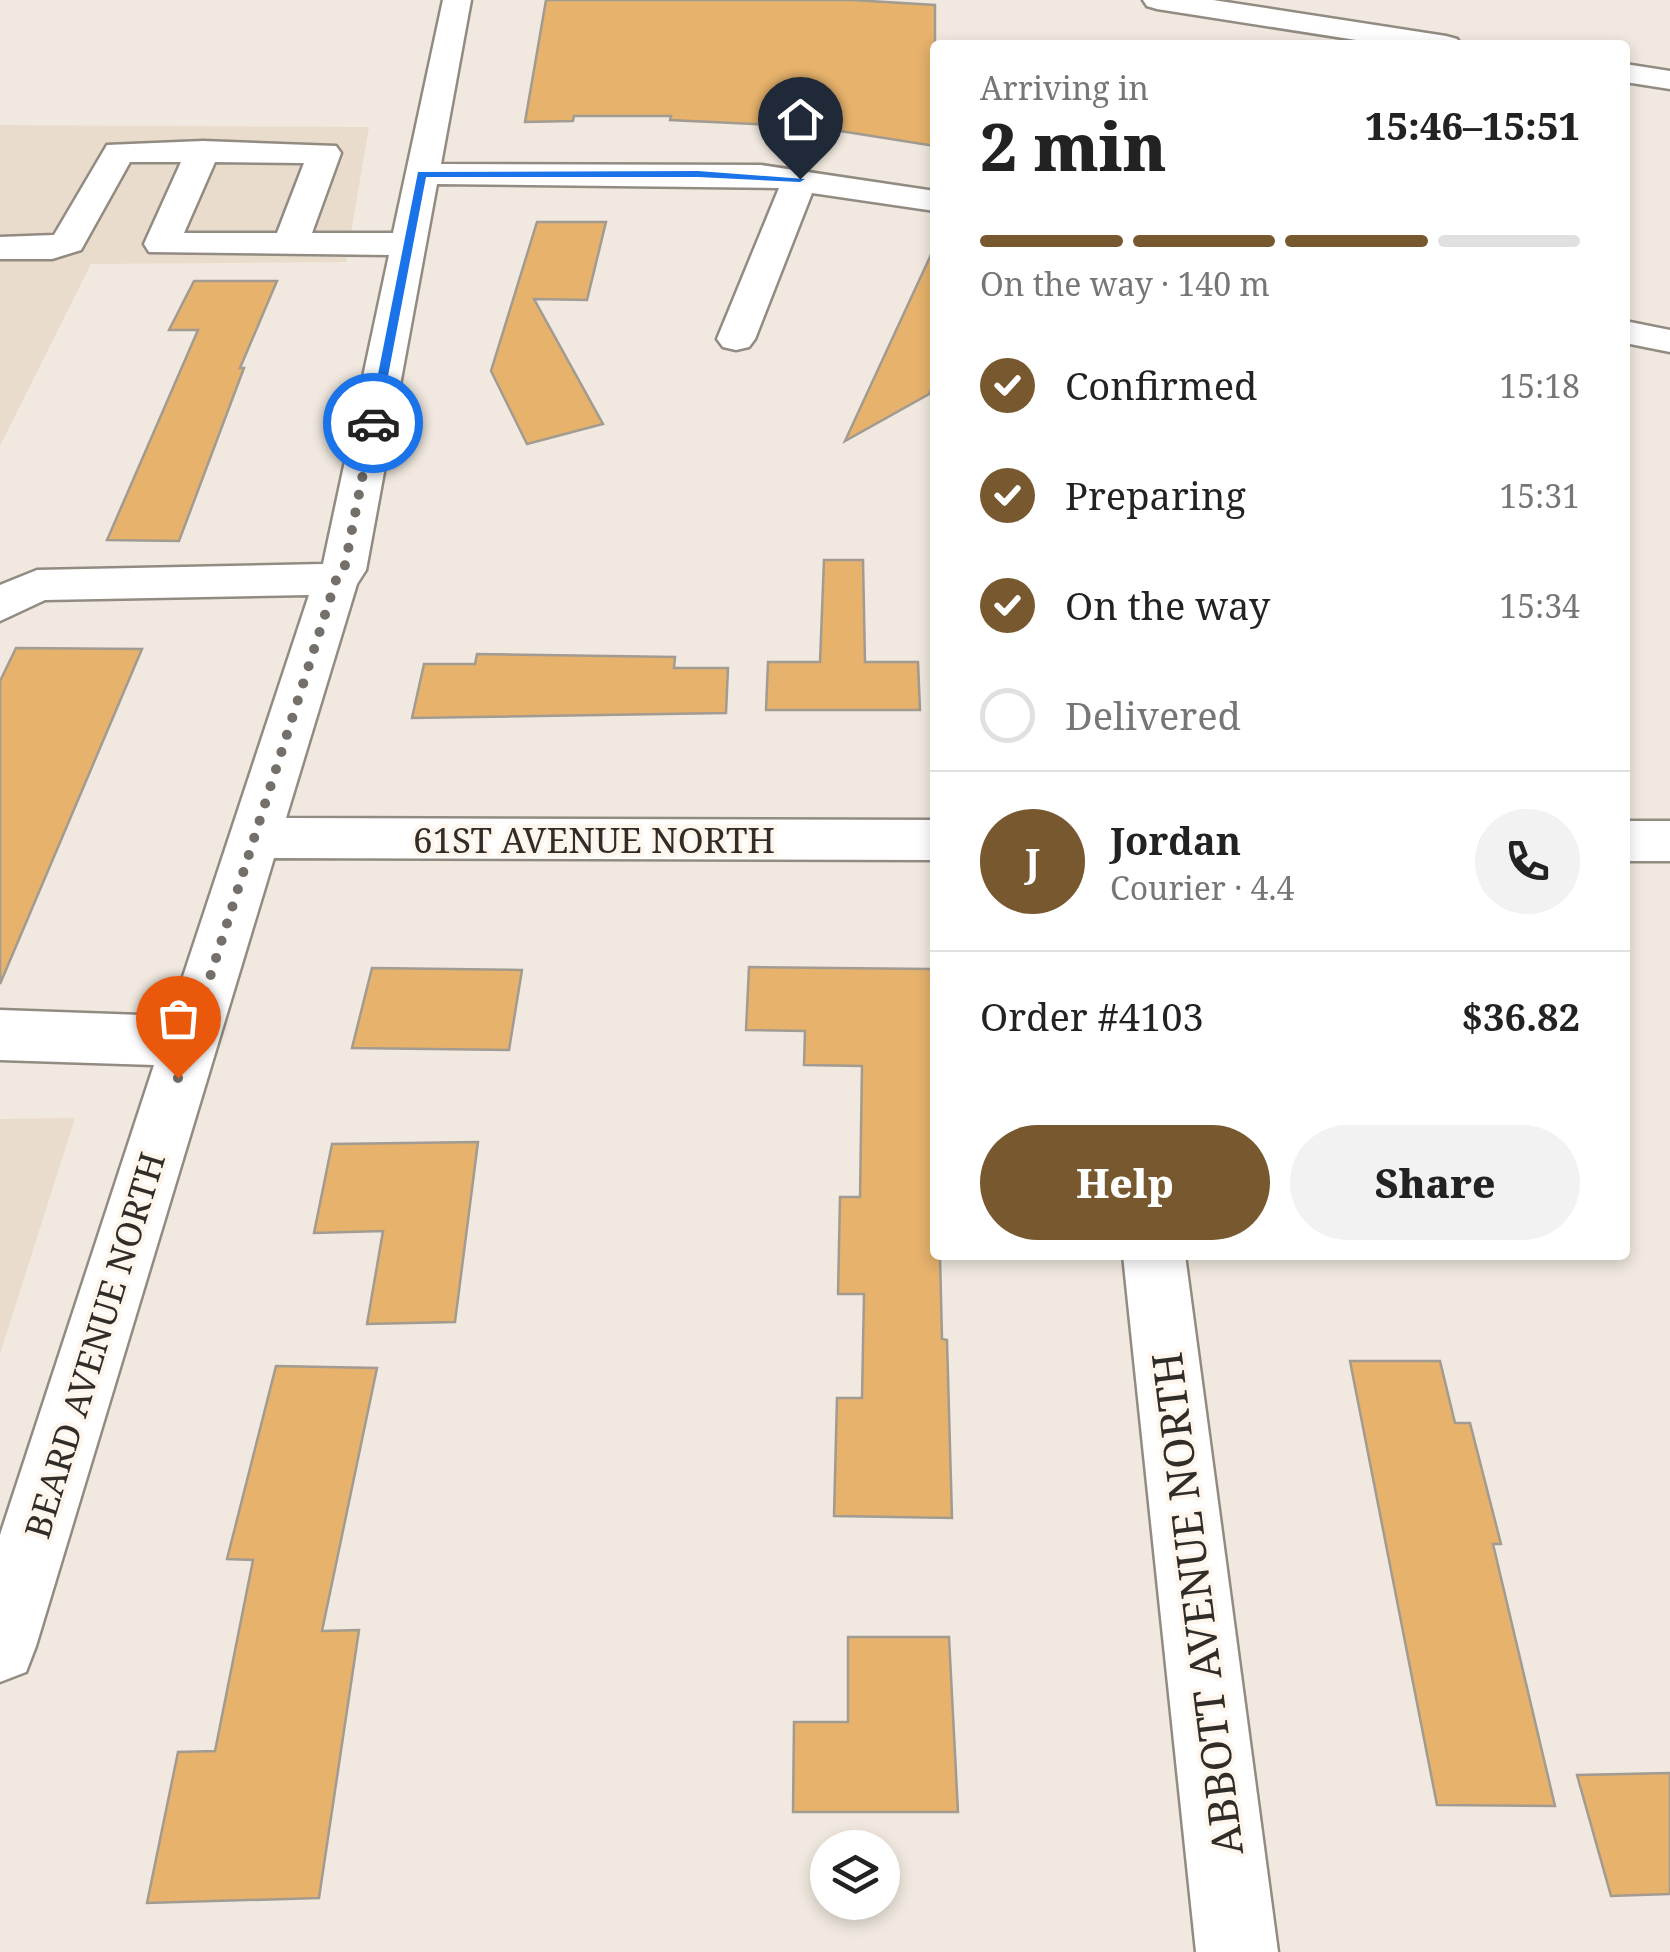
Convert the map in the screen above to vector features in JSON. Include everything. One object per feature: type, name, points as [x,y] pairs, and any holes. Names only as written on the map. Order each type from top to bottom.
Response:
[{"type":"street","name":"BEARD AVENUE NORTH","points":[[0,1646],[253,838],[336,580],[344,570],[457,0]]},
{"type":"street","points":[[1157,0],[1414,40]]},
{"type":"street","points":[[1630,74],[1670,80]]},
{"type":"street","points":[[0,248],[52,248],[68,242],[118,152],[324,153],[291,244]]},
{"type":"street","points":[[203,152],[162,244],[408,244]]},
{"type":"street","points":[[422,174],[698,174],[800,179],[930,200]]},
{"type":"street","points":[[736,339],[800,179]]},
{"type":"street","points":[[1630,333],[1670,340]]},
{"type":"street","points":[[0,605],[37,585],[336,580]]},
{"type":"street","name":"61ST AVENUE NORTH","points":[[253,838],[930,840]]},
{"type":"street","points":[[1630,841],[1670,841]]},
{"type":"street","points":[[0,1035],[190,1040]]},
{"type":"street","name":"ABBOTT AVENUE NORTH","points":[[1155,1260],[1237,1952]]},
{"type":"shaded area","points":[[0,125],[369,127],[346,262],[91,264],[0,446]]},
{"type":"shaded area","points":[[75,1118],[0,1354],[0,1119]]},
{"type":"building","points":[[546,0],[853,0],[935,5],[935,40],[930,40],[930,145],[815,127],[670,120],[671,116],[574,116],[573,121],[525,122]]},
{"type":"building","points":[[537,222],[606,222],[587,300],[534,299],[603,424],[527,444],[491,371]]},
{"type":"building","points":[[930,257],[929,394],[845,441]]},
{"type":"building","points":[[194,281],[277,281],[240,368],[244,368],[179,541],[107,540],[198,330],[169,330]]},
{"type":"building","points":[[824,560],[863,560],[865,662],[918,662],[920,710],[766,710],[768,662],[820,662]]},
{"type":"building","points":[[16,648],[142,649],[0,984],[0,681]]},
{"type":"building","points":[[477,654],[675,657],[674,668],[728,668],[726,713],[412,718],[424,664],[475,664]]},
{"type":"building","points":[[749,967],[930,969],[930,1260],[940,1260],[942,1339],[947,1340],[952,1518],[834,1516],[837,1398],[862,1398],[864,1294],[838,1294],[840,1197],[860,1197],[862,1066],[804,1065],[805,1031],[746,1030]]},
{"type":"building","points":[[372,968],[522,970],[509,1050],[352,1048]]},
{"type":"building","points":[[478,1142],[455,1322],[367,1324],[383,1231],[314,1233],[332,1144]]},
{"type":"building","points":[[1350,1361],[1440,1361],[1455,1423],[1470,1423],[1501,1544],[1493,1544],[1555,1806],[1437,1805]]},
{"type":"building","points":[[276,1366],[377,1368],[322,1631],[359,1630],[319,1898],[147,1903],[178,1752],[215,1751],[253,1560],[227,1559]]},
{"type":"building","points":[[848,1637],[949,1637],[958,1812],[793,1812],[794,1722],[848,1722]]},
{"type":"building","points":[[1670,1773],[1670,1894],[1611,1896],[1577,1775]]},
{"type":"way so far","points":[[178,1078],[336,580],[344,570],[373,423]]},
{"type":"route","points":[[373,423],[422,174],[698,174],[800,179]]}]
